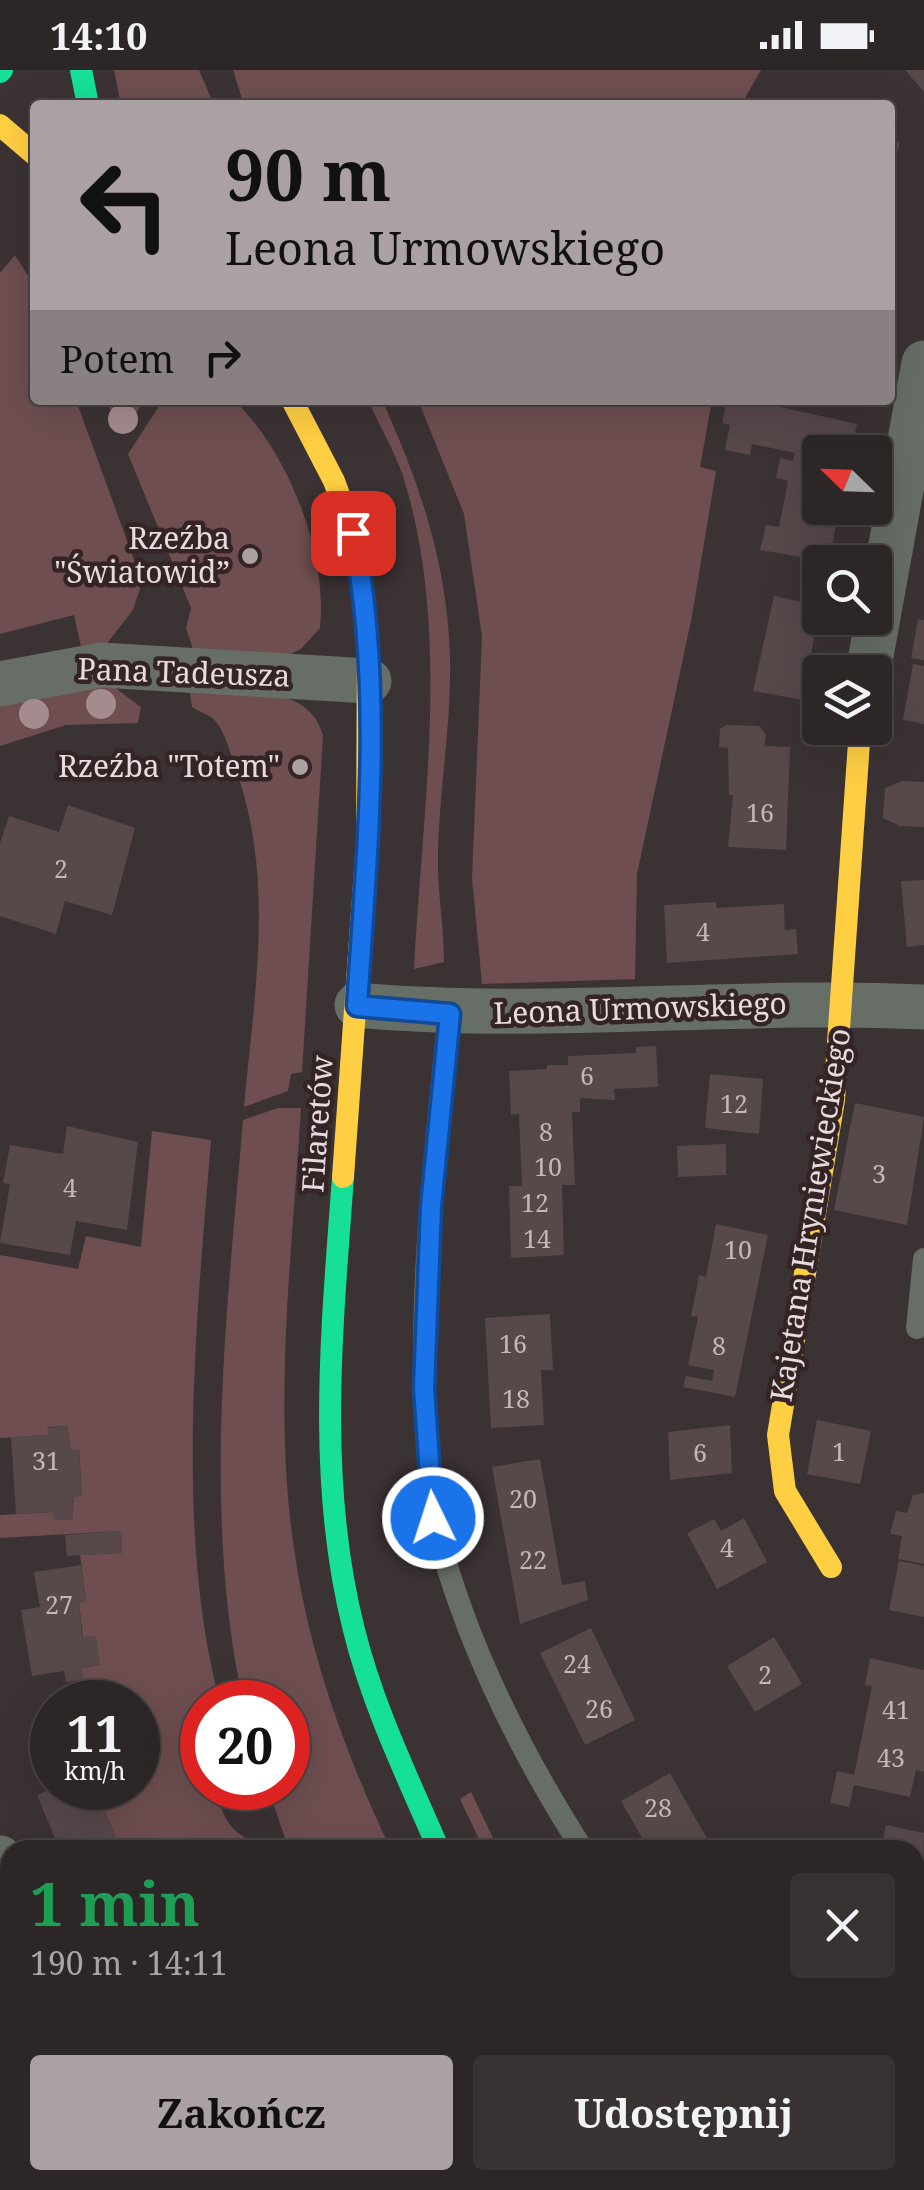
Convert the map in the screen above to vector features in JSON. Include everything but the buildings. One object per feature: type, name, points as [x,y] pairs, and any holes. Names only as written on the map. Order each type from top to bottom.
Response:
[{"type":"main road","points":[[82,70],[87,100]]},
{"type":"main road","points":[[0,125],[30,151]]},
{"type":"main road","name":"Filaretów","points":[[295,405],[334,480],[353,533],[364,588],[369,681],[367,842],[328,1383],[331,1495],[354,1628],[374,1698],[435,1840]]},
{"type":"main road","name":"Kajetana Hryniewieckiego","points":[[831,1567],[787,1502],[776,1473],[778,1435],[834,1100],[859,745]]},
{"type":"street","points":[[871,655],[924,363]]},
{"type":"street","name":"Pana Tadeusza","points":[[0,684],[101,665],[369,681]]},
{"type":"street","name":"Leona Urmowskiego","points":[[357,1006],[450,1014],[842,1003],[924,1006]]},
{"type":"lane","points":[[450,1014],[431,1207],[424,1388],[433,1518],[485,1668],[578,1840]]},
{"type":"lane","points":[[917,1328],[924,1259]]},
{"type":"shaded area","points":[[114,70],[199,70],[212,100],[120,100]]},
{"type":"shaded area","points":[[233,70],[761,70],[744,100],[242,100]]},
{"type":"shaded area","points":[[15,255],[30,279],[30,405],[78,405],[142,582],[133,610],[105,646],[81,647],[74,615],[0,634],[0,273]]},
{"type":"shaded area","points":[[109,405],[142,405],[124,431],[115,423]]},
{"type":"shaded area","points":[[160,405],[239,405],[254,422],[287,475],[311,537],[318,568],[320,628],[301,649],[288,655],[194,652],[186,628],[191,608],[128,454]]},
{"type":"shaded area","points":[[370,405],[384,405],[408,462],[437,556],[448,622],[450,683],[438,870],[444,962],[414,969],[427,784],[430,658],[427,596],[418,535],[395,457]]},
{"type":"shaded area","points":[[420,405],[711,405],[700,467],[716,471],[692,616],[637,874],[635,979],[482,984],[472,878],[482,636],[464,514]]},
{"type":"shaded area","points":[[110,684],[141,707],[138,723],[66,725],[0,746],[0,706]]},
{"type":"shaded area","points":[[189,688],[269,693],[288,698],[315,719],[323,736],[302,1072],[291,1074],[288,1091],[244,1107],[258,939],[256,855],[249,814],[226,740],[215,720],[192,707]]},
{"type":"shaded area","points":[[278,1108],[301,1108],[284,1388],[288,1499],[302,1593],[320,1669],[387,1840],[286,1840],[275,1810],[310,1810],[310,1680],[239,1680],[223,1558],[221,1485],[230,1266],[243,1120]]},
{"type":"shaded area","points":[[152,1131],[211,1140],[196,1350],[193,1496],[197,1568],[215,1680],[180,1680],[180,1810],[222,1810],[230,1825],[250,1840],[117,1840],[104,1810],[160,1810],[160,1680],[81,1680],[82,1668],[99,1665],[96,1638],[83,1639],[79,1602],[86,1601],[80,1555],[122,1553],[121,1531],[0,1538],[0,1515],[53,1512],[55,1520],[72,1520],[74,1497],[82,1495],[79,1450],[71,1450],[67,1426],[48,1427],[48,1435],[0,1438],[0,1255],[78,1269],[86,1236],[141,1247]]},
{"type":"shaded area","points":[[471,1792],[494,1840],[479,1840],[460,1799]]},
{"type":"traffic: fast","points":[[81,70],[87,100]]},
{"type":"traffic: fast","points":[[343,1177],[330,1404],[335,1518],[342,1574],[371,1687],[435,1840]]},
{"type":"traffic: slow","points":[[0,125],[30,151]]},
{"type":"traffic: slow","points":[[295,405],[334,481],[353,533],[368,633],[367,842],[343,1177]]},
{"type":"traffic: slow","points":[[831,1567],[785,1491],[778,1435],[834,1100],[859,745]]},
{"type":"place","name":"Rzeźba \"Światowid”","points":[[250,556]]},
{"type":"place","name":"Rzeźba \"Totem\"","points":[[300,767]]},
{"type":"route","points":[[353,533],[364,588],[369,681],[367,842],[357,1006],[450,1014],[431,1207],[424,1388],[433,1518]]}]
